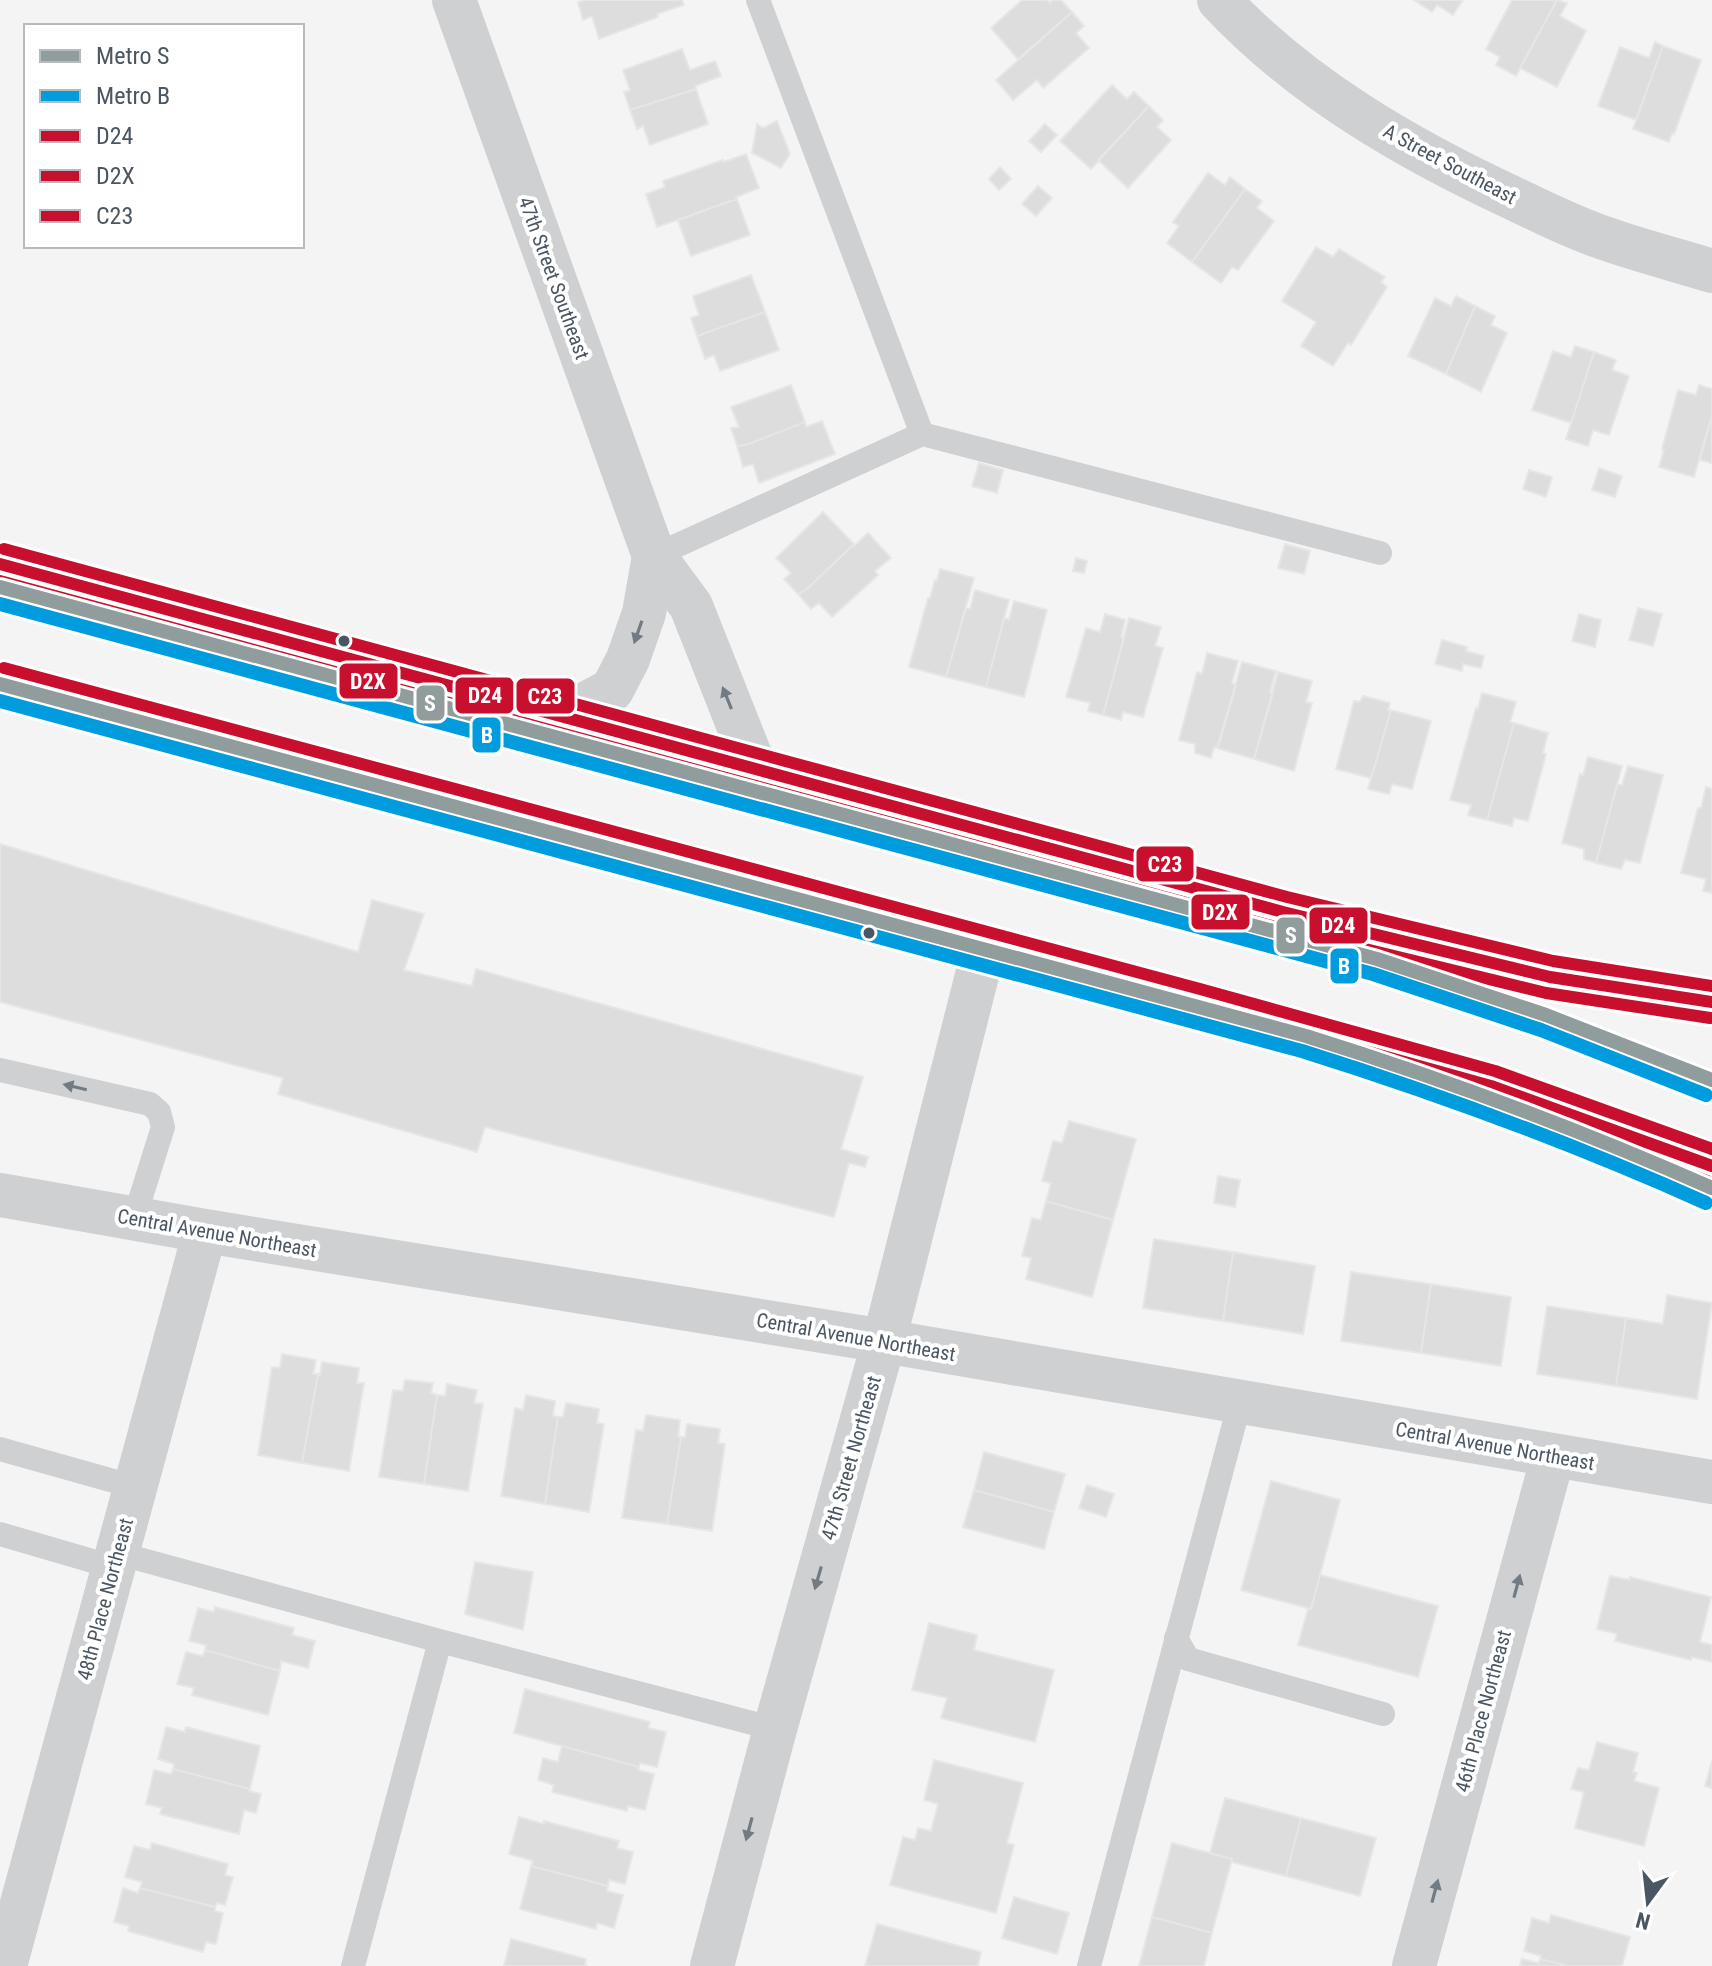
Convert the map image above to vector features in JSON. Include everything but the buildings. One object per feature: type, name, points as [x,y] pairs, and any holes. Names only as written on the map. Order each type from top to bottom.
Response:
[{"type":"main road","points":[[0,564],[1283,912],[1550,977],[1712,1002]]},
{"type":"main road","points":[[0,683],[1491,1086],[1712,1166]]},
{"type":"street","name":"47th Street Southeast","points":[[454,0],[654,556],[691,606],[756,770]]},
{"type":"street","name":"A Street Southeast","points":[[1219,0],[1299,73],[1417,149],[1478,182],[1573,226],[1712,271]]},
{"type":"street","name":"47th Street Southeast","points":[[540,711],[580,707],[612,690],[628,659],[644,613],[654,556]]},
{"type":"street","name":"47th Street Northeast","points":[[712,1966],[884,1341],[984,948]]},
{"type":"street","name":"Central Avenue Northeast","points":[[0,1195],[1712,1482]]},
{"type":"street","name":"48th Place Northeast","points":[[5,1966],[205,1231]]},
{"type":"street","name":"46th Place Northeast","points":[[1414,1966],[1553,1456]]},
{"type":"lane","points":[[758,0],[922,434]]},
{"type":"lane","points":[[654,556],[922,434],[1380,553]]},
{"type":"lane","points":[[0,1070],[150,1104],[159,1112],[163,1127],[134,1219]]},
{"type":"lane","points":[[1089,1966],[1240,1402]]},
{"type":"lane","points":[[0,1449],[135,1487]]},
{"type":"lane","points":[[0,1534],[440,1641],[775,1729]]},
{"type":"lane","points":[[1176,1638],[1188,1659],[1383,1714]]},
{"type":"lane","points":[[353,1966],[440,1641]]},
{"type":"metro line","name":"S","points":[[0,587],[1377,959],[1546,1015],[1712,1080]]},
{"type":"metro line","name":"B","points":[[0,604],[1373,974],[1541,1030],[1706,1095]]},
{"type":"metro line","name":"S","points":[[0,684],[1306,1036],[1511,1106],[1712,1188]]},
{"type":"metro line","name":"B","points":[[0,701],[1302,1051],[1506,1121],[1706,1203]]},
{"type":"transit line","name":"C23","points":[[4,549],[1287,897],[1553,961],[1712,986]]},
{"type":"transit line","name":"D24","points":[[0,564],[1283,912],[1550,977],[1712,1002]]},
{"type":"transit line","name":"D2X","points":[[0,581],[1279,928],[1546,993],[1710,1018]]},
{"type":"transit line","name":"C23","points":[[4,668],[1495,1071],[1712,1149]]},
{"type":"transit line","name":"D24","points":[[0,683],[1491,1086],[1712,1166]]},
{"type":"transit line","name":"D2X","points":[[0,700],[1192,1019],[1486,1101],[1707,1181]]}]
